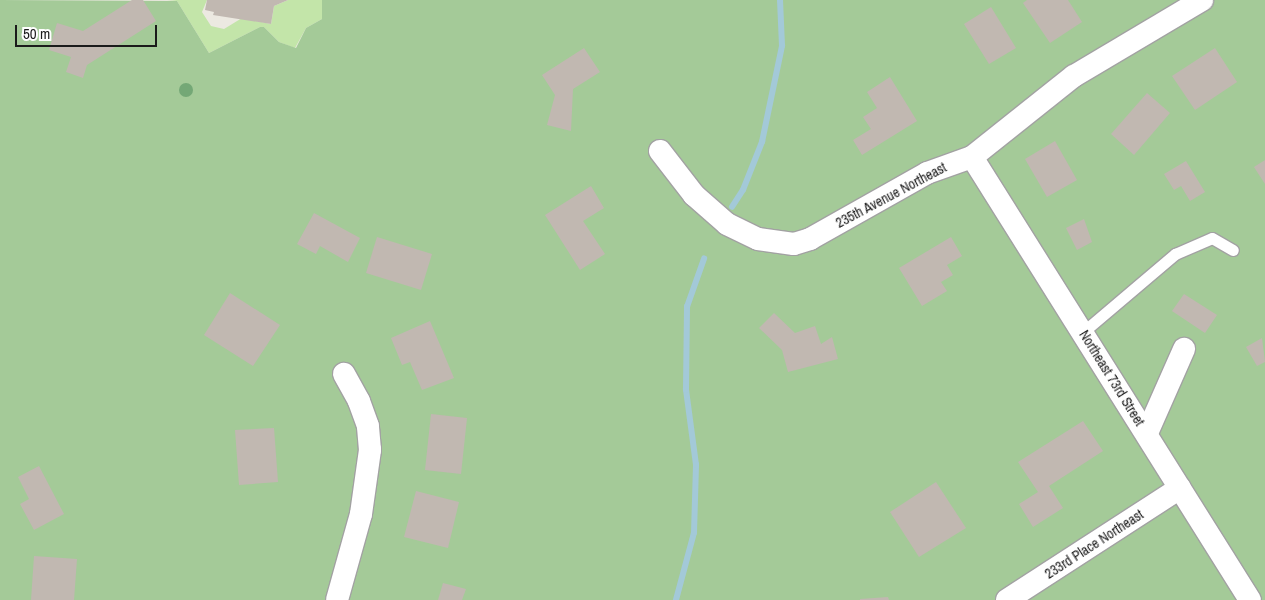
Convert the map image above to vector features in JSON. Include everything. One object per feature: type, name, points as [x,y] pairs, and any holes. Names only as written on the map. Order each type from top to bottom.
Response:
[{"type":"street","name":"235th Avenue Northeast","points":[[660,151],[704,206],[727,224],[758,239],[778,244],[794,244],[810,239],[927,173],[972,157],[1074,76],[1202,0]]},
{"type":"street","name":"Northeast 73rd Street","points":[[972,157],[1148,433],[1250,600]]},
{"type":"street","points":[[1148,433],[1184,349]]},
{"type":"street","points":[[337,600],[361,514],[370,450],[368,426],[359,400],[344,374]]},
{"type":"street","name":"233rd Place Northeast","points":[[1007,600],[1180,488]]},
{"type":"lane","points":[[1083,332],[1175,254],[1212,238],[1233,250]]},
{"type":"green space","points":[[0,0],[177,1],[209,53],[260,27],[264,27],[279,42],[296,48],[306,28],[322,19],[322,0],[1265,0],[1265,600],[0,600]]},
{"type":"green space","points":[[167,0],[207,0],[202,12],[211,26],[224,29],[242,18],[271,24],[274,6],[288,0],[322,0],[322,19],[306,28],[295,48],[279,42],[264,27],[260,27],[209,53],[177,1]]},
{"type":"building","points":[[132,0],[143,0],[156,21],[87,65],[83,78],[66,72],[71,57],[49,50],[57,23],[83,31]]},
{"type":"building","points":[[207,0],[288,0],[274,6],[271,24],[213,15],[214,12],[205,10]]},
{"type":"building","points":[[1027,0],[1068,0],[1082,22],[1050,43],[1023,3]]},
{"type":"building","points":[[991,7],[1016,48],[989,64],[964,24]]},
{"type":"building","points":[[584,48],[600,72],[573,89],[571,131],[547,125],[555,95],[542,75]]},
{"type":"building","points":[[1215,48],[1237,82],[1195,110],[1172,76]]},
{"type":"building","points":[[890,77],[917,121],[862,155],[853,140],[871,129],[863,117],[877,108],[867,92]]},
{"type":"building","points":[[1147,93],[1170,113],[1134,155],[1111,134]]},
{"type":"building","points":[[1055,141],[1077,180],[1047,197],[1025,159]]},
{"type":"building","points":[[1265,160],[1265,184],[1254,167]]},
{"type":"building","points":[[1186,161],[1205,192],[1190,201],[1181,186],[1174,190],[1164,174]]},
{"type":"building","points":[[591,186],[604,208],[583,221],[605,254],[580,270],[545,215]]},
{"type":"building","points":[[314,213],[360,238],[348,262],[320,246],[316,254],[297,244]]},
{"type":"building","points":[[1084,219],[1092,242],[1077,250],[1066,228]]},
{"type":"building","points":[[377,237],[432,254],[421,290],[366,273]]},
{"type":"building","points":[[951,237],[962,256],[947,265],[953,275],[941,282],[947,291],[922,306],[899,268]]},
{"type":"building","points":[[230,293],[280,325],[253,366],[204,335]]},
{"type":"building","points":[[1184,294],[1217,315],[1205,333],[1172,311]]},
{"type":"building","points":[[774,313],[795,333],[815,326],[821,344],[832,337],[838,359],[788,372],[782,350],[759,328]]},
{"type":"building","points":[[430,321],[454,378],[422,390],[410,362],[402,365],[391,338]]},
{"type":"building","points":[[1262,338],[1265,362],[1257,366],[1246,347]]},
{"type":"building","points":[[431,414],[467,418],[461,474],[425,470]]},
{"type":"building","points":[[1083,421],[1103,451],[1049,486],[1063,508],[1033,527],[1019,504],[1038,492],[1018,462]]},
{"type":"building","points":[[274,428],[278,482],[239,485],[235,430]]},
{"type":"building","points":[[39,466],[64,514],[34,530],[20,504],[29,499],[18,477]]},
{"type":"building","points":[[936,482],[966,528],[919,557],[890,512]]},
{"type":"building","points":[[416,491],[459,502],[448,548],[404,537]]},
{"type":"building","points":[[34,556],[77,559],[74,600],[31,600]]},
{"type":"building","points":[[443,583],[466,589],[462,600],[438,600]]},
{"type":"building","points":[[888,597],[889,600],[860,600],[860,599]]},
{"type":"waterway","points":[[732,207],[743,190],[762,142],[782,46],[780,0]]},
{"type":"waterway","points":[[676,600],[694,533],[696,465],[686,390],[687,307],[704,259]]}]
